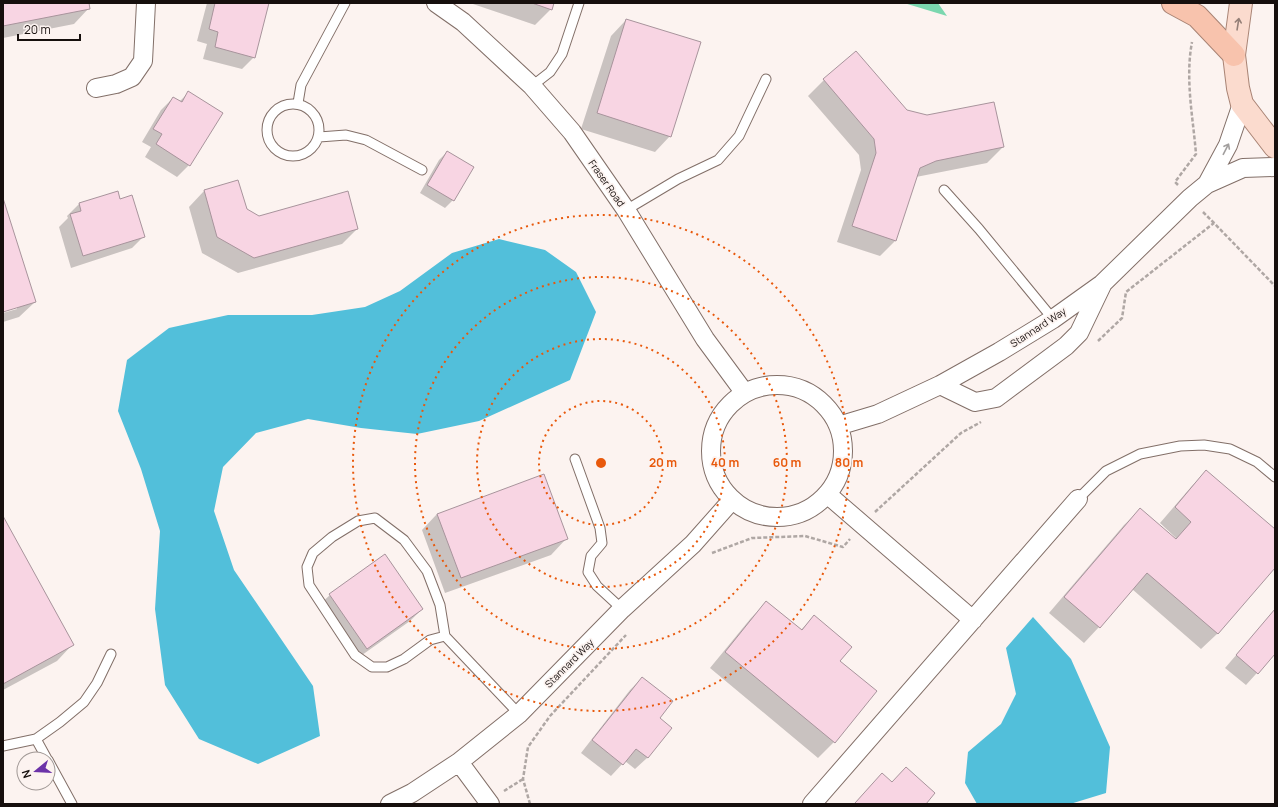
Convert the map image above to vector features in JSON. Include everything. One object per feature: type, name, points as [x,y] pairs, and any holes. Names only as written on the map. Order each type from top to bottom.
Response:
[{"type":"highway","points":[[1173,3],[1197,16],[1234,55]]},
{"type":"main road","points":[[1242,3],[1234,55],[1238,88],[1242,104],[1275,147]]},
{"type":"street","points":[[96,88],[116,84],[132,77],[143,61],[146,3]]},
{"type":"street","name":"Fraser Road","points":[[436,3],[463,22],[532,86],[572,132],[626,210],[705,339],[744,392]]},
{"type":"street","name":"Stannard Way","points":[[1207,184],[1228,145],[1242,104]]},
{"type":"street","name":"Stannard Way","points":[[838,426],[878,414],[940,384],[999,352],[1052,318],[1102,284],[1190,198],[1207,184],[1243,168],[1275,167]]},
{"type":"street","points":[[940,384],[975,402],[996,398],[1066,346],[1079,334],[1102,284]]},
{"type":"street","points":[[763,385],[790,386],[809,393],[825,405],[838,426],[843,453],[838,477],[827,494],[805,511],[779,517],[756,514],[732,500],[717,479],[710,452],[714,428],[726,407],[744,392],[763,385]]},
{"type":"street","points":[[827,494],[973,620]]},
{"type":"street","points":[[812,804],[1078,499]]},
{"type":"street","name":"Stannard Way","points":[[390,804],[412,793],[459,762],[519,714],[622,609],[693,544],[732,500]]},
{"type":"street","points":[[459,762],[490,804]]},
{"type":"lane","points":[[298,103],[301,85],[345,3]]},
{"type":"lane","points":[[532,86],[550,72],[562,54],[579,3]]},
{"type":"lane","points":[[626,210],[678,179],[718,160],[739,136],[766,79]]},
{"type":"lane","points":[[298,103],[311,110],[319,122],[319,137],[311,149],[302,156],[288,156],[275,150],[267,139],[266,125],[272,112],[280,106],[298,103]]},
{"type":"lane","points":[[319,137],[346,135],[366,140],[422,170]]},
{"type":"lane","points":[[944,190],[984,234],[1052,318]]},
{"type":"lane","points":[[1078,499],[1106,471],[1140,454],[1180,446],[1204,445],[1230,449],[1257,462],[1275,476]]},
{"type":"lane","points":[[575,459],[600,528],[602,543],[591,556],[588,572],[597,586],[622,609]]},
{"type":"lane","points":[[445,636],[430,640],[404,659],[387,667],[372,667],[355,655],[309,585],[307,567],[313,553],[332,537],[358,522],[375,518],[404,540],[427,571],[440,605],[445,636],[519,714]]},
{"type":"lane","points":[[3,746],[36,739],[84,702],[97,683],[111,654]]},
{"type":"lane","points":[[36,739],[43,751]]},
{"type":"lane","points":[[56,775],[72,804]]},
{"type":"path","points":[[1175,182],[1196,154],[1190,92],[1190,56],[1197,16]]},
{"type":"path","points":[[1202,211],[1275,286]]},
{"type":"path","points":[[1097,342],[1122,318],[1126,292],[1214,223]]},
{"type":"path","points":[[709,554],[752,538],[806,536],[843,547],[862,524],[961,433],[982,422]]},
{"type":"path","points":[[530,804],[523,779],[528,747],[550,716],[626,635]]},
{"type":"green space","points":[[904,3],[938,3],[947,16]]},
{"type":"water","points":[[499,239],[545,250],[576,272],[596,312],[570,380],[479,421],[417,434],[361,428],[308,419],[256,433],[223,467],[214,511],[234,570],[313,686],[320,736],[258,764],[199,739],[165,685],[155,609],[160,531],[141,469],[118,411],[127,360],[169,328],[228,315],[312,315],[365,307],[400,291],[452,253]]},
{"type":"water","points":[[1033,617],[1071,659],[1110,747],[1106,793],[1070,804],[977,804],[965,783],[968,752],[1001,724],[1016,694],[1006,648]]},
{"type":"building","points":[[3,3],[89,3],[90,9],[3,26]]},
{"type":"building","points":[[215,3],[269,3],[255,58],[215,47],[218,32],[209,29]]},
{"type":"building","points":[[532,3],[554,3],[552,10]]},
{"type":"building","points":[[626,19],[701,42],[671,137],[597,113]]},
{"type":"building","points":[[856,51],[907,110],[927,115],[994,102],[1004,147],[936,161],[920,168],[896,241],[852,226],[876,153],[874,139],[823,79]]},
{"type":"building","points":[[188,91],[223,113],[190,166],[156,144],[162,134],[153,129],[173,97],[182,102]]},
{"type":"building","points":[[447,151],[474,167],[454,201],[427,185]]},
{"type":"building","points":[[238,180],[247,209],[259,216],[348,191],[358,229],[254,258],[217,237],[204,190]]},
{"type":"building","points":[[118,191],[120,199],[132,195],[145,237],[83,256],[70,214],[81,211],[79,203]]},
{"type":"building","points":[[3,198],[36,302],[3,312]]},
{"type":"building","points":[[1206,470],[1275,529],[1275,568],[1218,634],[1147,573],[1100,628],[1064,597],[1140,508],[1176,539],[1191,522],[1175,507]]},
{"type":"building","points":[[544,474],[568,539],[461,578],[437,514]]},
{"type":"building","points":[[3,516],[74,645],[3,684]]},
{"type":"building","points":[[385,554],[423,609],[367,649],[329,594]]},
{"type":"building","points":[[766,601],[802,630],[814,615],[852,647],[840,661],[877,691],[835,743],[725,652]]},
{"type":"building","points":[[1275,609],[1275,654],[1258,674],[1236,655]]},
{"type":"building","points":[[642,677],[673,701],[660,718],[672,728],[648,758],[636,749],[623,765],[592,740]]},
{"type":"building","points":[[906,767],[935,793],[926,804],[855,803],[882,773],[892,782]]}]
